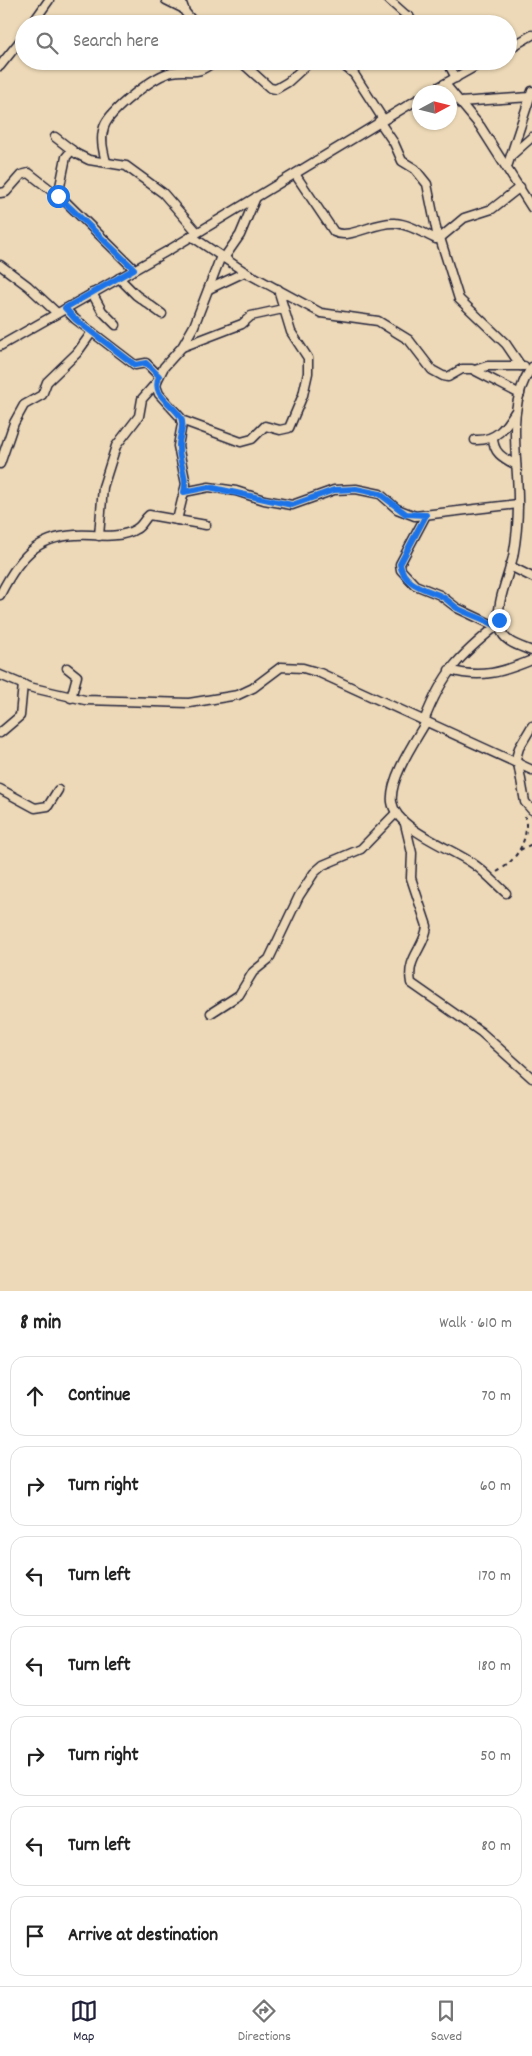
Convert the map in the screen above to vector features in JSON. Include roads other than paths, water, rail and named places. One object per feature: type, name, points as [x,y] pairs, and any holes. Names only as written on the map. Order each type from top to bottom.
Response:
[{"type":"street","points":[[38,15],[49,0]]},
{"type":"street","points":[[166,0],[184,9]]},
{"type":"street","points":[[181,0],[188,15]]},
{"type":"street","points":[[389,0],[408,15]]},
{"type":"street","points":[[517,44],[532,35]]},
{"type":"street","points":[[0,66],[15,47]]},
{"type":"street","points":[[106,162],[102,140],[104,127],[108,118],[120,106],[161,76],[171,72],[196,73],[201,70]]},
{"type":"street","points":[[250,70],[270,88],[276,89],[288,82],[301,70]]},
{"type":"street","points":[[349,70],[354,74],[381,120],[402,161],[415,169],[427,184],[439,238],[459,299],[506,344],[522,366]]},
{"type":"street","points":[[452,70],[456,78]]},
{"type":"street","points":[[470,70],[445,84],[480,126],[532,208]]},
{"type":"street","points":[[460,102],[531,94],[507,167]]},
{"type":"street","points":[[0,346],[194,234],[412,103]]},
{"type":"street","points":[[55,137],[89,160],[126,166],[163,193],[194,234],[245,272],[321,313],[378,321],[409,340],[432,370],[442,376],[448,377],[465,368],[475,370],[520,394]]},
{"type":"street","points":[[511,156],[532,137]]},
{"type":"street","points":[[58,196],[66,157],[72,150]]},
{"type":"street","points":[[0,193],[6,192],[27,173],[58,196],[134,269]]},
{"type":"street","points":[[295,174],[334,232],[340,235],[348,235],[370,226],[395,223],[439,238]]},
{"type":"street","points":[[439,238],[464,218],[492,209],[500,204],[520,187]]},
{"type":"street","points":[[99,536],[103,487],[116,446],[139,416],[142,399],[182,347],[194,326],[223,257],[240,235],[256,196]]},
{"type":"street","points":[[0,265],[28,286],[57,313]]},
{"type":"street","points":[[209,289],[245,272]]},
{"type":"street","points":[[119,278],[136,295],[162,314]]},
{"type":"street","points":[[65,308],[92,332],[135,365],[146,363],[158,379],[159,394],[181,420],[241,442],[252,439],[265,426],[280,430],[289,428],[303,395],[308,373],[308,358],[291,332],[282,309],[278,289]]},
{"type":"street","points":[[92,293],[102,311],[116,325]]},
{"type":"street","points":[[182,347],[242,324],[251,316],[282,309]]},
{"type":"street","points":[[0,464],[14,423],[24,405],[42,395],[47,382],[77,353],[92,332]]},
{"type":"street","points":[[475,370],[487,366],[532,366],[523,383],[518,407],[516,465],[518,504],[510,566],[497,625],[464,653],[449,670],[436,690],[425,721],[398,774],[392,803],[396,813],[405,824],[476,865],[506,893]]},
{"type":"street","points":[[523,383],[532,386]]},
{"type":"street","points":[[475,440],[493,437],[502,431],[518,407]]},
{"type":"street","points":[[177,520],[186,484],[178,446],[181,420]]},
{"type":"street","points":[[493,437],[495,450],[516,465]]},
{"type":"street","points":[[184,492],[209,487],[292,505],[334,490],[356,489],[380,494],[406,514],[426,515],[518,504]]},
{"type":"street","points":[[0,592],[25,554],[47,542],[73,534],[99,536],[134,531],[149,515],[206,525]]},
{"type":"street","points":[[426,515],[400,564],[401,570],[415,585],[440,595],[457,608],[497,625],[508,641],[532,651]]},
{"type":"street","points":[[510,566],[532,577]]},
{"type":"street","points":[[0,574],[9,576]]},
{"type":"street","points":[[449,670],[489,674],[510,670],[532,660]]},
{"type":"street","points":[[0,675],[71,698],[189,703],[215,701],[238,695],[253,688],[281,667],[290,666],[320,673],[532,770]]},
{"type":"street","points":[[67,668],[77,676],[71,698]]},
{"type":"street","points":[[0,732],[20,716],[23,684]]},
{"type":"street","points":[[529,807],[520,783],[517,763],[519,748],[532,726]]},
{"type":"street","points":[[0,789],[35,808],[48,806],[58,790]]},
{"type":"street","points":[[211,1013],[239,995],[253,972],[269,959],[300,896],[314,873],[323,865],[361,849],[396,813]]},
{"type":"street","points":[[405,824],[412,853],[411,878],[427,926],[426,932],[411,962],[411,983],[416,988],[439,1000],[480,1032],[532,1078]]}]
